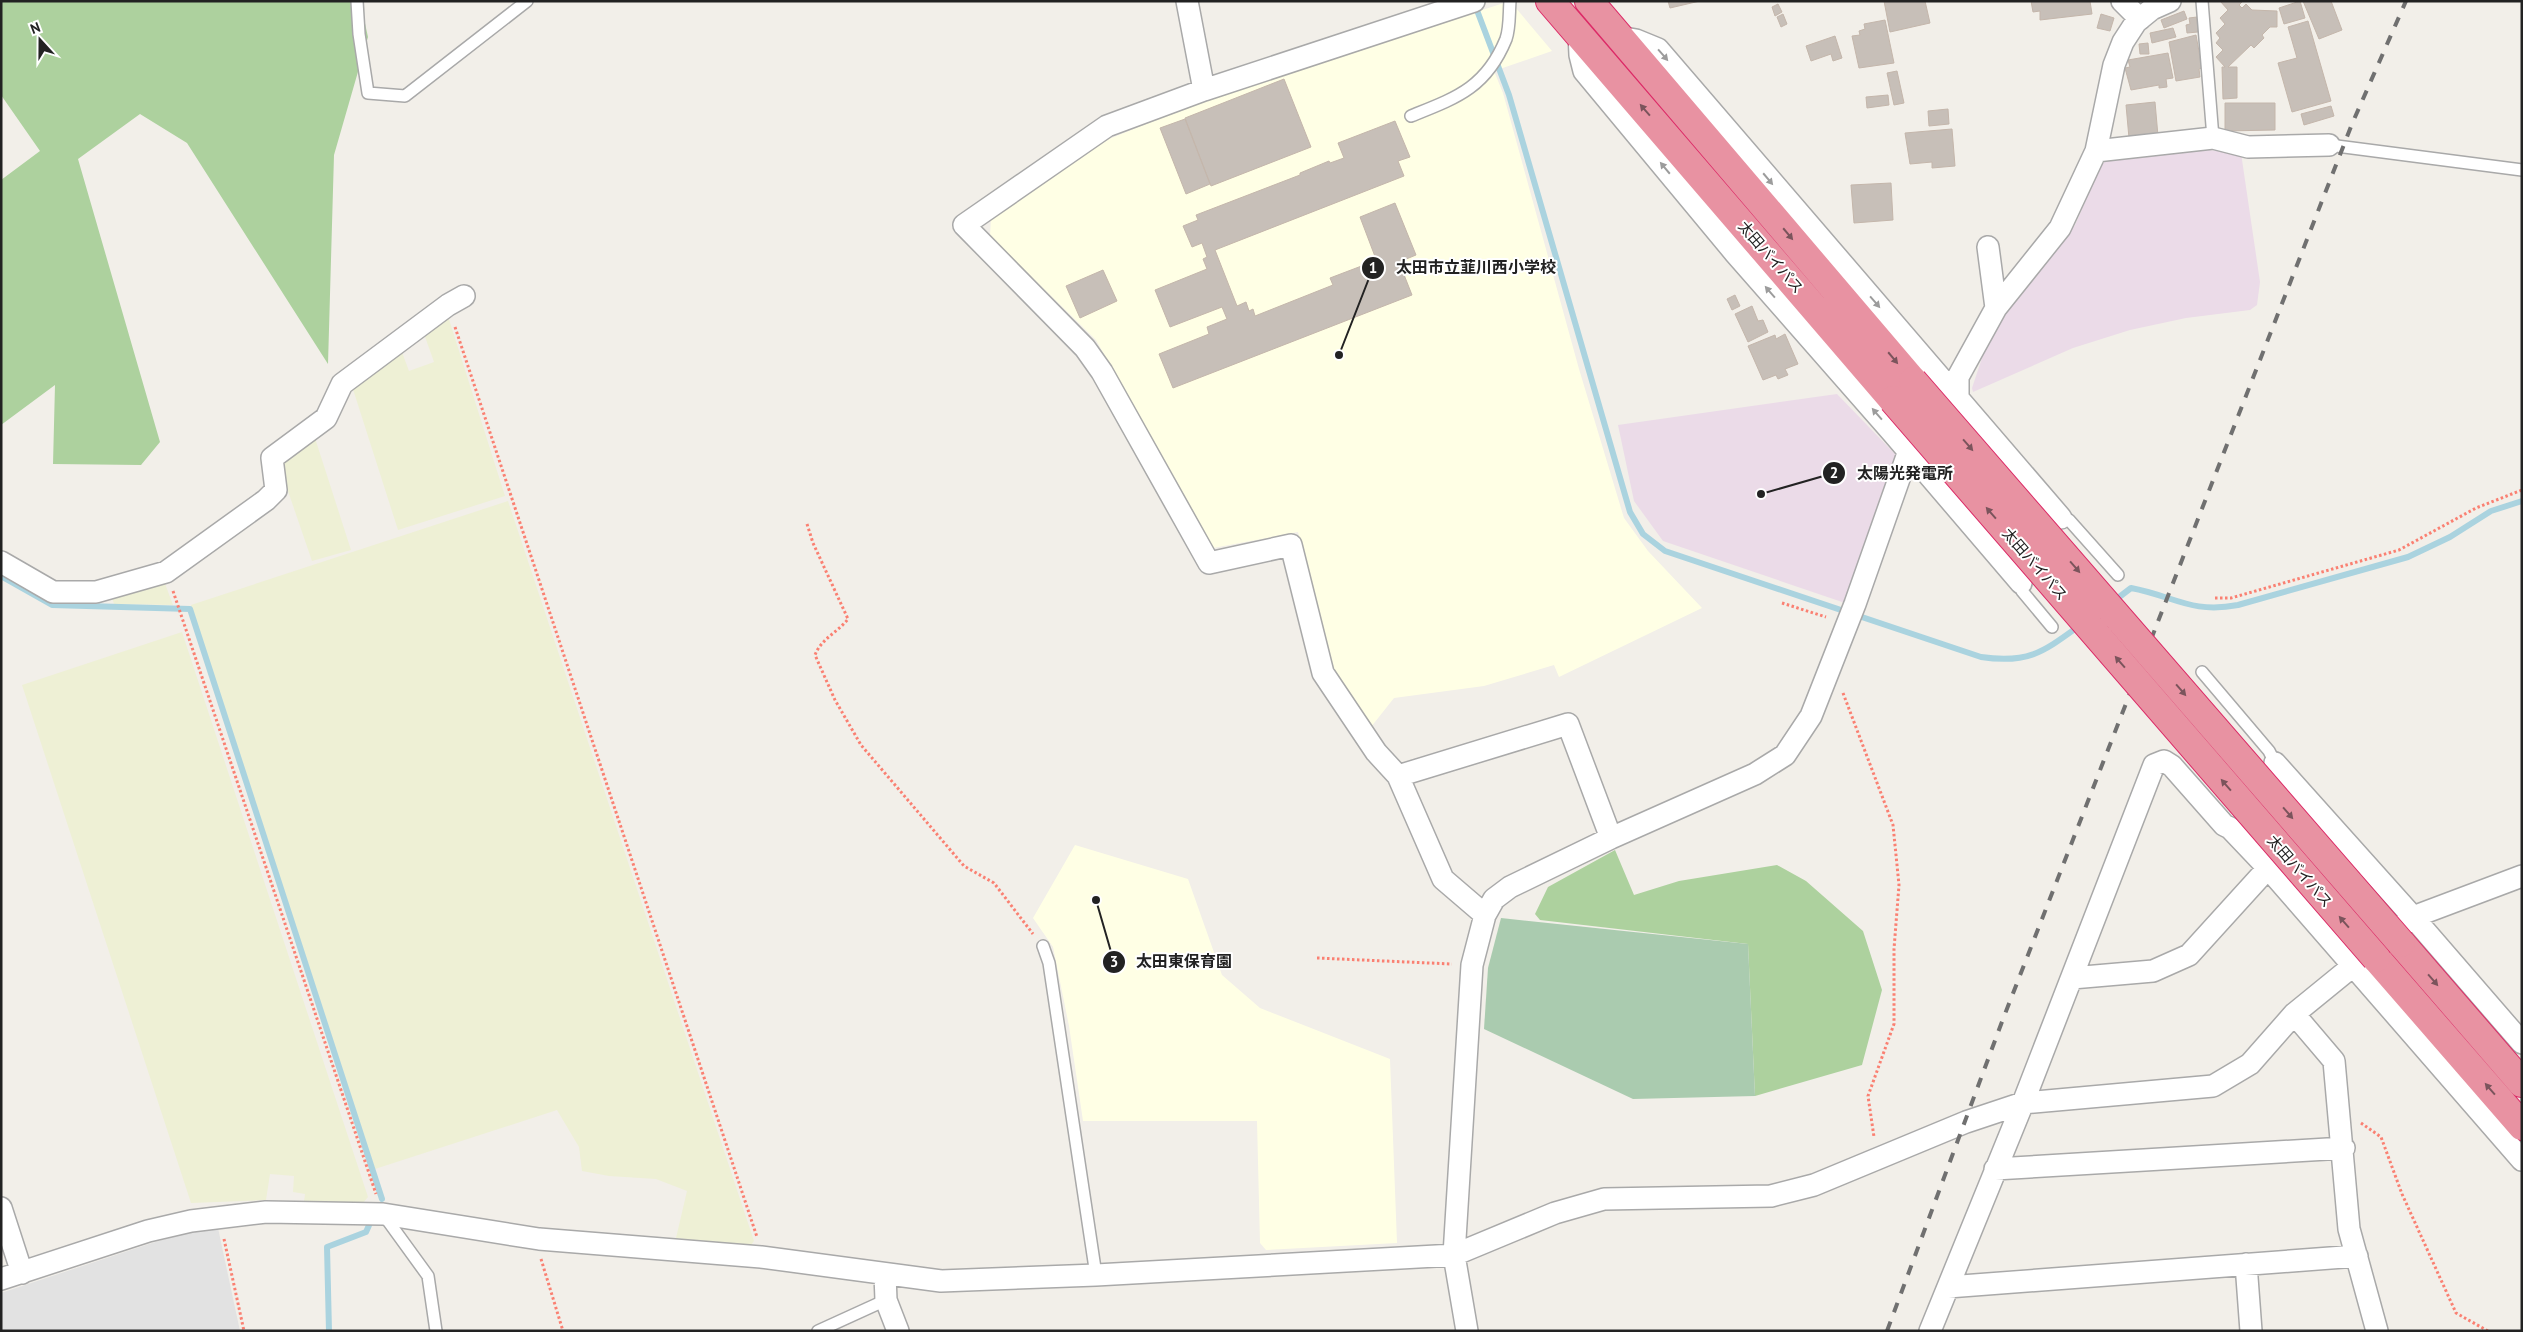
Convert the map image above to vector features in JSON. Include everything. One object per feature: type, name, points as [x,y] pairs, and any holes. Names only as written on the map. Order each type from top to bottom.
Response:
[{"type":"highway","name":"太田バイパス","points":[[1550,1],[1893,400],[2364,963],[2522,1126]]},
{"type":"highway","name":"太田バイパス","points":[[1589,1],[1913,382],[2522,1083]]},
{"type":"street","points":[[1187,1],[1204,90]]},
{"type":"street","points":[[1474,1],[1204,90],[1107,126],[964,225],[1085,348],[1102,372],[1209,563],[1291,545],[1323,673],[1376,752],[1398,776],[1443,879],[1485,915]]},
{"type":"street","points":[[2122,1],[2140,18]]},
{"type":"street","points":[[1467,1331],[1454,1255],[1472,965],[1485,915],[1494,899],[1510,887],[1611,838],[1755,774],[1785,755],[1811,716],[1851,615],[1909,451],[1900,430],[1955,388],[1996,308],[2060,228],[2096,151],[2114,65],[2122,42],[2140,18],[2170,1]]},
{"type":"street","points":[[1579,34],[1580,55],[1584,71],[1735,252],[1909,451],[2020,583]]},
{"type":"street","points":[[1619,38],[1636,40],[1658,49],[1955,388],[2061,518]]},
{"type":"street","points":[[2096,151],[2213,138],[2248,147],[2329,145]]},
{"type":"street","points":[[1988,246],[1996,308]]},
{"type":"street","points":[[1,562],[53,592],[96,592],[166,572],[266,500],[276,490],[272,458],[326,418],[342,384],[456,300]]},
{"type":"street","points":[[1398,776],[1568,724],[1611,838]]},
{"type":"street","points":[[1930,1331],[2023,1103],[2154,765],[2164,761],[2172,766],[2224,825],[2230,828],[2364,963],[2522,1160]]},
{"type":"street","points":[[2275,763],[2413,917],[2522,1043]]},
{"type":"street","points":[[2072,978],[2153,971],[2189,955],[2268,868]]},
{"type":"street","points":[[1,1280],[148,1231],[219,1217],[266,1212],[383,1214],[539,1239],[761,1257],[941,1280],[1096,1275],[1454,1255],[1555,1213],[1604,1199],[1770,1196],[1814,1185],[1966,1122],[2023,1103],[2213,1086],[2250,1064],[2294,1014],[2364,963],[2413,917],[2522,876]]},
{"type":"street","points":[[2294,1014],[2334,1061],[2342,1124],[2349,1228],[2377,1331]]},
{"type":"street","points":[[1995,1169],[2344,1148]]},
{"type":"street","points":[[1,1208],[22,1273]]},
{"type":"street","points":[[1948,1287],[2357,1256]]},
{"type":"street","points":[[2246,1264],[2251,1331]]},
{"type":"street","points":[[885,1274],[886,1300],[898,1331]]},
{"type":"lane","points":[[357,1],[359,34],[368,93],[405,96],[527,1]]},
{"type":"lane","points":[[1411,116],[1463,95],[1477,83],[1490,67],[1506,38],[1510,1]]},
{"type":"lane","points":[[2202,1],[2213,138]]},
{"type":"lane","points":[[2329,145],[2522,170]]},
{"type":"lane","points":[[2061,518],[2068,520],[2118,575]]},
{"type":"lane","points":[[2020,583],[2022,591],[2052,627]]},
{"type":"lane","points":[[2202,672],[2269,751],[2275,763]]},
{"type":"lane","points":[[1043,946],[1049,963],[1096,1275]]},
{"type":"lane","points":[[383,1214],[428,1276],[436,1331]]},
{"type":"lane","points":[[818,1331],[886,1300]]},
{"type":"path","points":[[456,300],[759,1244],[761,1257]]},
{"type":"path","points":[[2215,598],[2231,598],[2400,550],[2476,508],[2522,490]]},
{"type":"path","points":[[807,524],[813,543],[848,619],[840,629],[819,645],[815,656],[835,700],[861,745],[964,866],[994,883],[1043,946]]},
{"type":"path","points":[[1782,603],[1851,615]]},
{"type":"path","points":[[179,608],[383,1214]]},
{"type":"path","points":[[1832,664],[1893,825],[1899,885],[1894,949],[1894,1024],[1868,1096],[1876,1158]]},
{"type":"path","points":[[1317,958],[1472,965]]},
{"type":"path","points":[[2342,1124],[2356,1120],[2381,1137],[2402,1194],[2456,1313],[2488,1331]]},
{"type":"path","points":[[219,1217],[244,1331]]},
{"type":"path","points":[[539,1239],[538,1250],[563,1331]]},
{"type":"shaded area","points":[[1510,1],[1552,51],[1494,71],[1503,93],[1579,369],[1624,518],[1648,551],[1702,608],[1559,677],[1554,665],[1484,686],[1394,698],[1371,727],[1333,668],[1298,532],[1213,548],[1096,340],[990,236],[991,217],[1109,139],[1208,99]]},
{"type":"shaded area","points":[[2187,148],[2241,153],[2260,282],[2257,305],[2250,310],[2186,318],[2130,330],[2073,348],[1973,392],[1972,388],[1988,340],[1997,324],[2075,225],[2101,165],[2107,160]]},
{"type":"shaded area","points":[[447,313],[505,496],[398,530],[351,383],[400,347],[409,371],[434,362],[423,331]]},
{"type":"shaded area","points":[[1837,394],[1897,456],[1848,604],[1663,541],[1634,501],[1618,425]]},
{"type":"shaded area","points":[[314,435],[351,550],[312,561],[278,462]]},
{"type":"shaded area","points":[[508,501],[754,1241],[750,1246],[676,1238],[687,1191],[656,1179],[609,1176],[582,1171],[579,1147],[557,1110],[375,1169],[191,605]]},
{"type":"shaded area","points":[[164,581],[173,605],[114,604],[111,594]]},
{"type":"shaded area","points":[[182,632],[368,1197],[362,1204],[304,1202],[305,1194],[293,1192],[294,1176],[270,1174],[266,1200],[191,1203],[22,685]]},
{"type":"shaded area","points":[[1075,845],[1188,879],[1222,975],[1260,1008],[1390,1059],[1397,1243],[1266,1250],[1260,1243],[1257,1121],[1083,1121],[1069,1026],[1053,947],[1033,918]]},
{"type":"shaded area","points":[[1501,918],[1748,944],[1755,1096],[1633,1099],[1484,1029],[1488,968]]},
{"type":"shaded area","points":[[218,1228],[240,1331],[1,1331],[1,1293],[152,1243],[193,1231]]},
{"type":"green space","points":[[1,1],[360,1],[368,37],[334,155],[328,364],[187,143],[140,114],[78,159],[160,442],[141,465],[53,464],[55,385],[1,425],[1,180],[40,151],[1,95]]},
{"type":"green space","points":[[1615,850],[1634,895],[1679,881],[1777,865],[1806,881],[1863,931],[1882,990],[1862,1065],[1755,1096],[1748,944],[1540,920],[1535,914],[1548,887]]},
{"type":"building","points":[[1668,1],[1700,1],[1670,8]]},
{"type":"building","points":[[1884,1],[1925,1],[1930,23],[1890,32]]},
{"type":"building","points":[[2031,1],[2090,1],[2092,14],[2040,20],[2040,11],[2033,12]]},
{"type":"building","points":[[2220,1],[2243,1],[2239,5],[2242,8],[2246,4],[2252,10],[2277,11],[2277,27],[2270,27],[2262,35],[2264,38],[2254,48],[2251,45],[2228,67],[2237,67],[2237,98],[2223,99],[2222,67],[2225,67],[2216,57],[2223,50],[2216,43],[2220,38],[2216,33],[2225,24],[2220,18],[2228,10]]},
{"type":"building","points":[[2300,1],[2305,18],[2284,24],[2279,8]]},
{"type":"building","points":[[2303,1],[2331,1],[2342,30],[2319,39]]},
{"type":"building","points":[[1778,4],[1782,12],[1775,16],[1772,7]]},
{"type":"building","points":[[2184,11],[2187,19],[2164,28],[2161,20]]},
{"type":"building","points":[[1783,14],[1787,24],[1781,27],[1777,17]]},
{"type":"building","points":[[2101,14],[2114,18],[2110,31],[2097,28]]},
{"type":"building","points":[[2197,17],[2198,32],[2187,33],[2186,25],[2190,24],[2189,18]]},
{"type":"building","points":[[1885,20],[1894,63],[1859,68],[1852,36],[1860,35],[1859,31],[1865,29],[1864,24]]},
{"type":"building","points":[[2308,21],[2331,101],[2292,112],[2278,63],[2297,58],[2288,27]]},
{"type":"building","points":[[2173,28],[2176,37],[2152,43],[2150,33]]},
{"type":"building","points":[[2196,35],[2202,68],[2199,69],[2200,77],[2176,81],[2169,42]]},
{"type":"building","points":[[1835,36],[1842,58],[1833,61],[1831,54],[1811,61],[1806,46]]},
{"type":"building","points":[[2148,43],[2149,54],[2140,54],[2139,44]]},
{"type":"building","points":[[2168,53],[2173,78],[2166,79],[2167,87],[2159,88],[2159,85],[2131,90],[2125,68],[2130,67],[2128,60]]},
{"type":"building","points":[[1897,71],[1904,103],[1894,105],[1887,73]]},
{"type":"building","points":[[1284,79],[1311,147],[1211,186],[1185,118]]},
{"type":"building","points":[[1888,95],[1889,105],[1867,108],[1866,97]]},
{"type":"building","points":[[2155,102],[2158,136],[2129,138],[2126,105]]},
{"type":"building","points":[[2225,103],[2275,103],[2275,130],[2225,131]]},
{"type":"building","points":[[2331,106],[2334,116],[2304,125],[2301,114]]},
{"type":"building","points":[[1948,109],[1949,124],[1929,126],[1928,111]]},
{"type":"building","points":[[1185,119],[1210,184],[1186,194],[1160,128]]},
{"type":"building","points":[[1395,121],[1410,157],[1398,161],[1404,176],[1215,250],[1237,306],[1246,302],[1249,311],[1253,309],[1255,316],[1333,285],[1330,278],[1372,262],[1375,269],[1379,267],[1360,217],[1395,203],[1416,255],[1399,262],[1412,295],[1173,388],[1159,354],[1209,334],[1207,327],[1227,319],[1222,307],[1170,327],[1155,290],[1207,269],[1203,259],[1207,257],[1202,243],[1192,247],[1183,226],[1198,220],[1196,215],[1300,175],[1300,173],[1329,161],[1330,163],[1344,158],[1338,143]]},
{"type":"building","points":[[1952,129],[1955,166],[1932,168],[1932,162],[1910,164],[1905,133]]},
{"type":"building","points":[[1891,183],[1893,220],[1854,223],[1851,185]]},
{"type":"building","points":[[1103,270],[1117,301],[1080,318],[1066,286]]},
{"type":"building","points":[[1735,295],[1740,306],[1732,310],[1727,299]]},
{"type":"building","points":[[1752,306],[1758,321],[1763,320],[1768,332],[1748,342],[1735,314]]},
{"type":"building","points":[[1785,334],[1798,364],[1785,369],[1788,375],[1778,379],[1776,375],[1763,380],[1748,346],[1775,335],[1776,339]]},
{"type":"waterway","points":[[1475,5],[1509,95],[1630,512],[1643,534],[1665,551],[1981,657],[2011,659],[2034,654],[2055,643],[2079,626]]},
{"type":"waterway","points":[[2114,601],[2131,588],[2195,606],[2222,607],[2238,605],[2408,557],[2450,537],[2491,511],[2522,501]]},
{"type":"waterway","points":[[1,576],[52,605],[190,609],[382,1199]]},
{"type":"waterway","points":[[329,1331],[327,1247],[366,1232],[370,1223]]},
{"type":"railway","points":[[1887,1331],[2003,1019],[2352,124],[2406,1]]},
{"type":"place","name":"太田市立韮川西小学校","points":[[1339,355]]},
{"type":"place","name":"太陽光発電所","points":[[1761,494]]},
{"type":"place","name":"太田東保育園","points":[[1096,900]]}]
